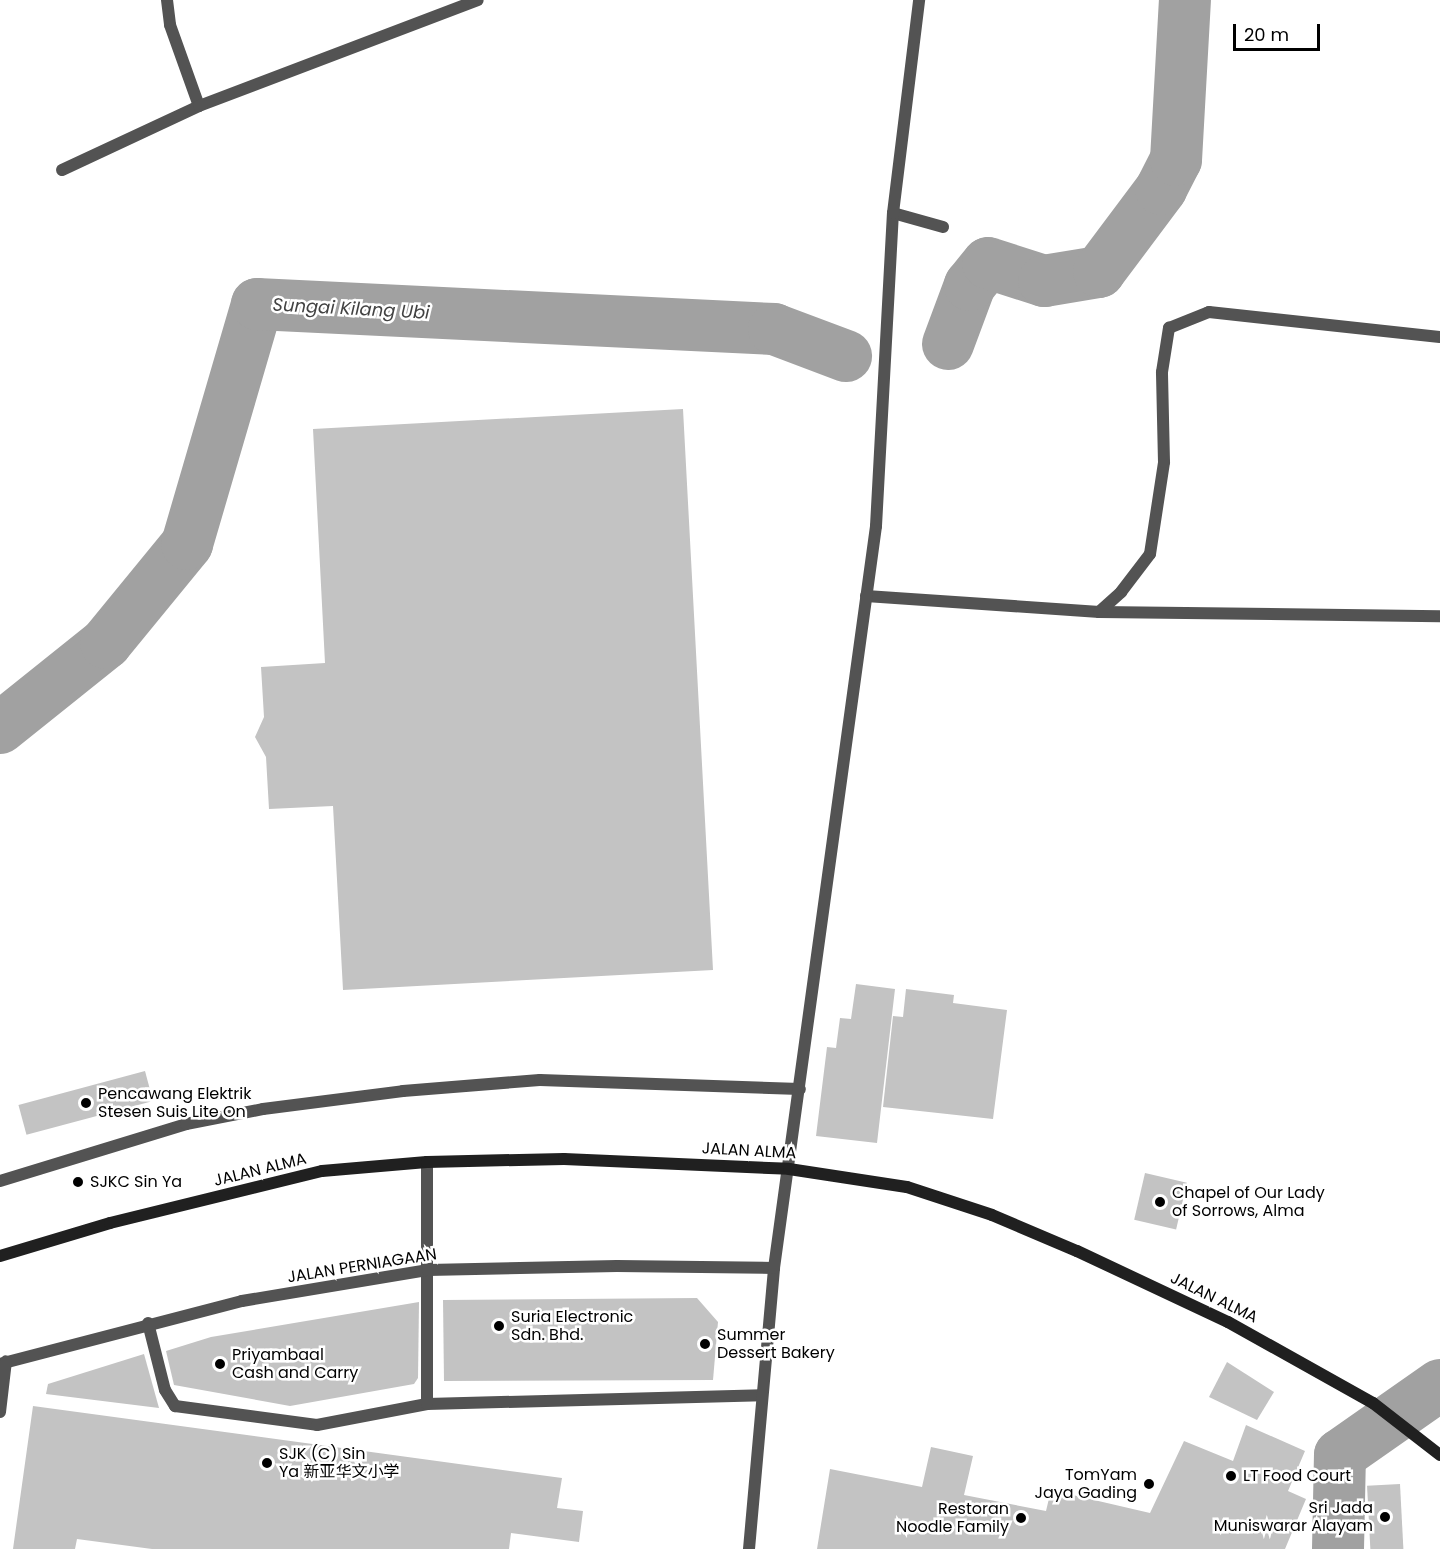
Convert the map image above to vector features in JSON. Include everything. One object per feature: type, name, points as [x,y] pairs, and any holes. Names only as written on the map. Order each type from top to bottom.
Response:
[{"type":"main road","name":"JALAN ALMA","points":[[0,1256],[110,1223],[322,1172],[427,1162],[564,1159],[789,1169],[907,1187],[992,1215],[1228,1322],[1373,1403],[1440,1455]]},
{"type":"street","points":[[166,0],[170,25],[199,106]]},
{"type":"street","points":[[62,170],[199,106],[478,0]]},
{"type":"street","points":[[749,1549],[774,1268],[876,526],[893,213],[919,0]]},
{"type":"street","points":[[893,213],[944,227]]},
{"type":"street","points":[[1099,612],[1121,592],[1150,554],[1164,462],[1162,372],[1168,328],[1209,312],[1440,337]]},
{"type":"street","points":[[866,596],[1099,612],[1440,616]]},
{"type":"street","points":[[0,1181],[186,1124],[263,1109],[403,1091],[540,1080],[676,1082],[800,1089]]},
{"type":"street","points":[[427,1162],[427,1404]]},
{"type":"street","name":"JALAN PERNIAGAAN","points":[[3,1363],[148,1323],[242,1301],[428,1270],[617,1266],[774,1268]]},
{"type":"street","points":[[148,1323],[165,1390],[175,1406],[316,1425],[427,1404],[762,1395]]},
{"type":"street","points":[[0,1412],[3,1363]]},
{"type":"building","points":[[683,409],[713,970],[343,990],[333,806],[269,809],[266,757],[255,737],[264,717],[261,667],[325,663],[313,429]]},
{"type":"building","points":[[856,984],[895,989],[877,1143],[816,1136],[827,1047],[836,1048],[840,1018],[851,1019]]},
{"type":"building","points":[[906,989],[954,995],[953,1003],[1007,1010],[993,1119],[883,1107],[893,1016],[903,1017]]},
{"type":"building","name":"Pencawang Elektrik Stesen Suis Lite On","points":[[145,1071],[153,1101],[26,1135],[18,1105]]},
{"type":"building","name":"Chapel of Our Lady of Sorrows, Alma","points":[[1145,1173],[1187,1183],[1176,1229],[1134,1220]]},
{"type":"building","points":[[697,1298],[718,1322],[713,1380],[444,1381],[443,1300]]},
{"type":"building","points":[[419,1302],[418,1378],[414,1384],[290,1406],[174,1385],[166,1351],[211,1337]]},
{"type":"building","points":[[144,1354],[159,1408],[46,1394],[48,1384]]},
{"type":"building","points":[[1227,1362],[1274,1392],[1257,1420],[1209,1397]]},
{"type":"building","name":"SJK (C) Sin Ya 新亚华文小学","points":[[33,1406],[562,1478],[557,1508],[583,1511],[579,1542],[511,1533],[509,1549],[152,1549],[77,1539],[75,1549],[13,1549]]},
{"type":"building","points":[[1246,1425],[1305,1451],[1288,1491],[1306,1499],[1285,1549],[817,1549],[830,1469],[922,1487],[931,1447],[973,1456],[964,1495],[1046,1511],[1051,1490],[1150,1513],[1184,1441],[1233,1461]]},
{"type":"building","name":"Sri Jada Muniswarar Alayam","points":[[1400,1484],[1403,1549],[1370,1549],[1367,1486]]},
{"type":"waterway","name":"Sungai Kilang Ubi","points":[[948,344],[970,285],[988,263],[1044,281],[1099,272],[1161,189],[1176,160],[1185,0]]},
{"type":"waterway","name":"Sungai Kilang Ubi","points":[[0,728],[106,643],[187,544],[257,304],[774,329],[846,356]]},
{"type":"waterway","points":[[1338,1549],[1340,1455],[1440,1385]]},
{"type":"place","name":"Pencawang Elektrik Stesen Suis Lite On","points":[[86,1103]]},
{"type":"place","name":"SJKC Sin Ya","points":[[78,1182]]},
{"type":"place","name":"Chapel of Our Lady of Sorrows, Alma","points":[[1160,1202]]},
{"type":"place","name":"Suria Electronic Sdn. Bhd.","points":[[499,1326]]},
{"type":"place","name":"Summer Dessert Bakery","points":[[705,1344]]},
{"type":"place","name":"Priyambaal Cash and Carry","points":[[220,1364]]},
{"type":"place","name":"SJK (C) Sin Ya 新亚华文小学","points":[[267,1463]]},
{"type":"place","name":"LT Food Court","points":[[1231,1476]]},
{"type":"place","name":"TomYam Jaya Gading","points":[[1149,1484]]},
{"type":"place","name":"Sri Jada Muniswarar Alayam","points":[[1385,1517]]},
{"type":"place","name":"Restoran Noodle Family","points":[[1021,1518]]}]
